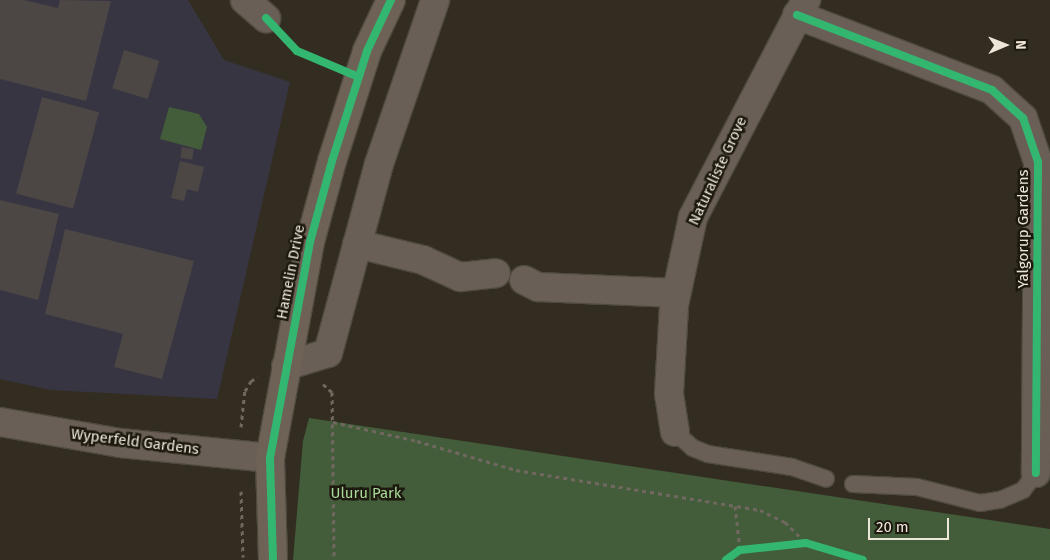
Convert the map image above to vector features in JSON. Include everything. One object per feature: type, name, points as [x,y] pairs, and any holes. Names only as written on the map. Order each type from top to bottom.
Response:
[{"type":"street","points":[[245,0],[266,18]]},
{"type":"street","name":"Hamelin Drive","points":[[273,560],[270,458],[310,242],[332,161],[367,51],[391,0]]},
{"type":"street","points":[[286,366],[328,353],[379,164],[435,0]]},
{"type":"street","name":"Naturaliste Grove","points":[[675,432],[669,393],[676,294],[693,217],[802,7]]},
{"type":"street","name":"Yalgorup Gardens","points":[[802,7],[992,90],[1022,118],[1038,162],[1036,473]]},
{"type":"street","points":[[357,244],[423,260],[460,277],[496,273]]},
{"type":"street","points":[[524,280],[538,287],[676,294]]},
{"type":"street","name":"Wyperfeld Gardens","points":[[0,422],[120,443],[270,458]]},
{"type":"lane","name":"Naturaliste Grove","points":[[675,432],[692,448],[708,454],[792,467],[826,479]]},
{"type":"lane","name":"Yalgorup Gardens","points":[[853,484],[917,487],[980,503],[1000,500],[1023,490],[1036,473]]},
{"type":"path","points":[[333,422],[417,440],[516,470],[760,510],[785,522],[806,543]]},
{"type":"path","points":[[735,506],[740,550]]},
{"type":"path","points":[[797,544],[816,545]]},
{"type":"path","points":[[733,555],[740,550],[750,549]]},
{"type":"shaded area","points":[[0,0],[188,0],[224,60],[290,82],[217,399],[51,390],[0,379]]},
{"type":"green space","points":[[169,107],[199,114],[207,127],[201,150],[160,139]]},
{"type":"green space","name":"Uluru Park","points":[[309,418],[1050,529],[1050,560],[293,560],[303,441]]},
{"type":"building","points":[[0,0],[24,0],[58,8],[60,0],[111,1],[86,101],[0,79]]},
{"type":"building","points":[[124,50],[159,61],[148,99],[112,88]]},
{"type":"building","points":[[42,97],[99,112],[73,209],[16,194]]},
{"type":"building","points":[[182,147],[194,149],[192,160],[180,158]]},
{"type":"building","points":[[180,161],[204,167],[198,192],[187,189],[184,201],[171,198]]},
{"type":"building","points":[[0,200],[59,214],[38,300],[0,290]]},
{"type":"building","points":[[65,229],[194,261],[162,379],[114,367],[123,334],[45,314]]},
{"type":"cycle path","points":[[273,560],[270,458],[310,242],[332,161],[367,51],[391,0]]},
{"type":"cycle path","points":[[797,15],[992,90],[1023,118],[1038,162],[1036,473]]},
{"type":"cycle path","points":[[266,18],[297,51],[359,77]]},
{"type":"cycle path","points":[[726,560],[740,550],[806,543],[863,560]]}]
